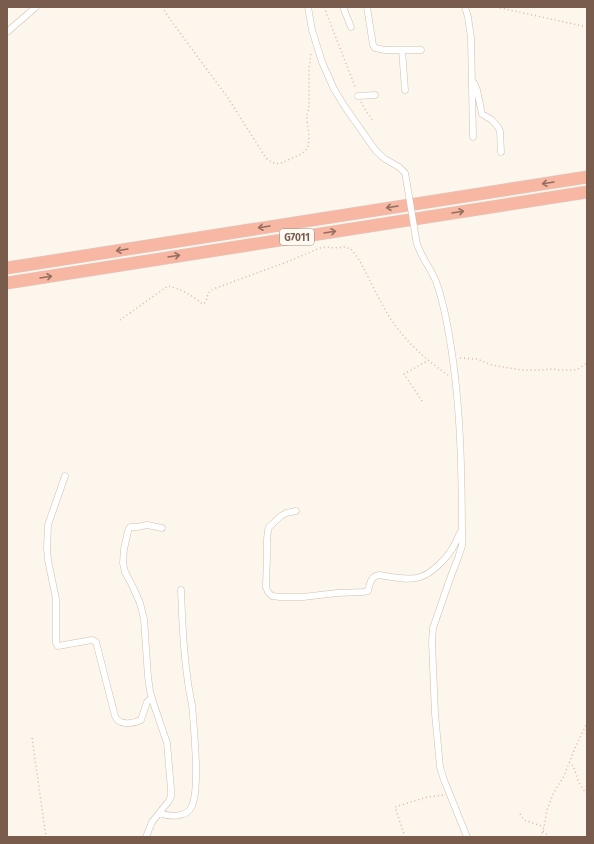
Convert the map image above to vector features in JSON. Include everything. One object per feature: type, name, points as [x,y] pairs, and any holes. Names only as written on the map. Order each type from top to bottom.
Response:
[{"type":"highway","name":"G7011","points":[[7,268],[587,177]]},
{"type":"highway","name":"G7011","points":[[7,283],[587,192]]},
{"type":"street","points":[[7,32],[36,7]]},
{"type":"street","points":[[308,7],[312,30],[325,71],[345,108],[379,154],[388,162],[405,172],[419,251],[439,290],[444,311],[456,380],[460,421],[462,546],[435,621],[432,634],[433,680],[440,767],[449,794],[467,837]]},
{"type":"street","points":[[343,7],[351,27]]},
{"type":"street","points":[[367,7],[373,45],[375,48],[385,50],[421,50]]},
{"type":"street","points":[[465,7],[472,38],[473,137]]},
{"type":"street","points":[[402,50],[405,90]]},
{"type":"street","points":[[472,78],[477,90],[482,114],[496,123],[500,131],[501,152]]},
{"type":"street","points":[[358,96],[375,95]]},
{"type":"street","points":[[65,476],[48,525],[48,560],[56,599],[56,643],[58,646],[92,640],[96,642],[115,716],[118,721],[127,723],[141,720],[147,702],[152,699]]},
{"type":"street","points":[[296,511],[286,512],[269,527],[268,530],[266,587],[272,596],[303,597],[363,592],[368,590],[372,578],[379,575],[419,578],[438,565],[447,556],[452,550],[457,537],[462,530]]},
{"type":"street","points":[[146,837],[152,822],[165,807],[170,797],[169,754],[166,740],[152,699],[148,677],[144,619],[140,603],[125,572],[123,563],[124,549],[130,527],[146,525],[162,528]]},
{"type":"street","points":[[160,813],[164,815],[179,815],[186,813],[192,806],[195,793],[195,742],[192,704],[183,642],[182,590]]},
{"type":"path","points":[[162,7],[228,98],[266,158],[272,163],[277,164],[284,162],[304,152],[307,148],[309,137],[307,114],[309,108],[309,70],[312,46],[316,44]]},
{"type":"path","points":[[324,7],[358,96],[374,122]]},
{"type":"path","points":[[496,7],[587,27]]},
{"type":"path","points":[[120,320],[168,286],[196,298],[202,304],[206,302],[209,292],[216,288],[287,262],[320,248],[345,247],[351,249],[358,258],[395,325],[415,348],[436,367],[456,380]]},
{"type":"path","points":[[452,356],[457,358],[477,359],[492,365],[522,370],[574,370],[587,363]]},
{"type":"path","points":[[422,401],[404,374],[429,360]]},
{"type":"path","points":[[541,837],[547,810],[553,794],[564,776],[587,723]]},
{"type":"path","points":[[32,738],[46,837]]},
{"type":"path","points":[[569,762],[575,768],[580,784],[587,795]]},
{"type":"path","points":[[405,837],[395,807],[427,797],[449,794]]},
{"type":"path","points":[[520,814],[524,820],[544,827]]},
{"type":"path","points":[[543,831],[550,837]]}]
